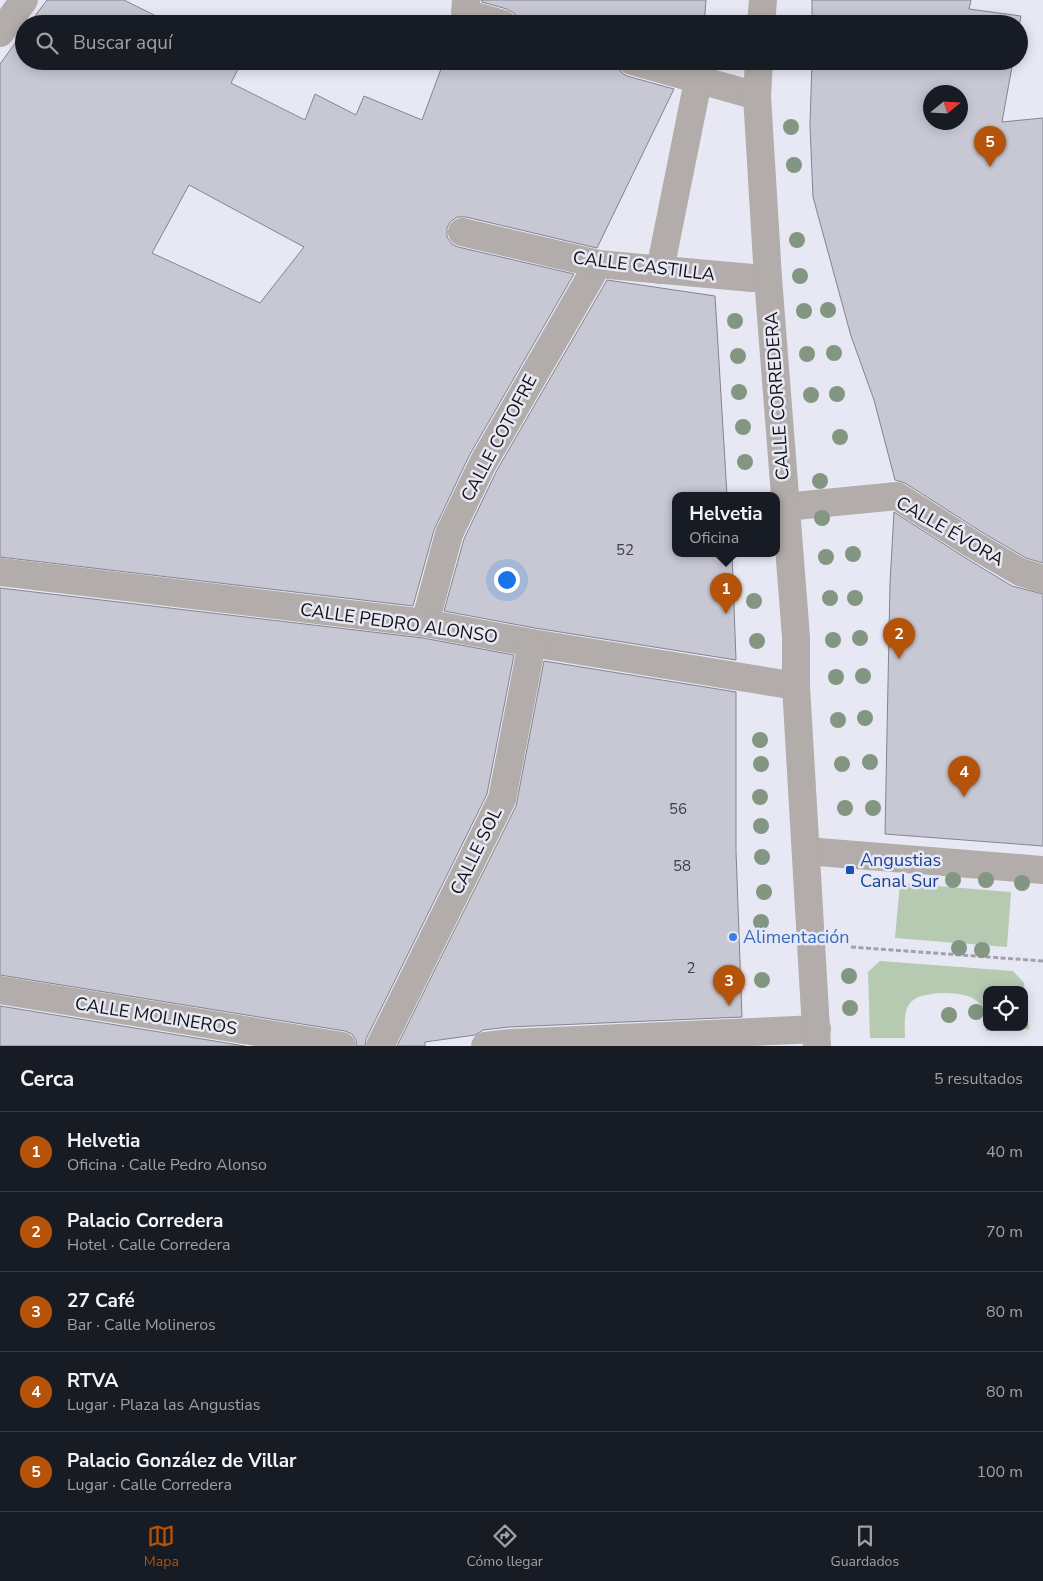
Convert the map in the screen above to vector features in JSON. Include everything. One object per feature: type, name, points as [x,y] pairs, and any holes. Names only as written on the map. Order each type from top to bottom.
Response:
[{"type":"street","points":[[0,32],[24,0]]},
{"type":"street","points":[[466,0],[465,13],[472,15]]},
{"type":"street","points":[[762,15],[763,0]]},
{"type":"street","points":[[662,70],[757,96]]},
{"type":"street","name":"CALLE CORREDERA","points":[[758,70],[757,96],[768,278],[796,637],[796,686],[817,1038]]},
{"type":"street","points":[[660,270],[698,81]]},
{"type":"street","name":"CALLE CASTILLA","points":[[462,232],[598,264],[768,278]]},
{"type":"street","name":"CALLE COTOFRE","points":[[425,623],[449,534],[483,463],[598,264]]},
{"type":"street","name":"CALLE ÉVORA","points":[[796,506],[897,496],[1020,572],[1043,579]]},
{"type":"street","name":"CALLE PEDRO ALONSO","points":[[0,572],[425,623],[532,643],[796,686]]},
{"type":"street","name":"CALLE SOL","points":[[380,1046],[502,798],[532,643]]},
{"type":"street","points":[[806,851],[1043,870]]},
{"type":"street","name":"CALLE MOLINEROS","points":[[0,990],[342,1046]]},
{"type":"street","points":[[485,1046],[511,1043],[817,1038]]},
{"type":"path","points":[[851,947],[1043,961]]},
{"type":"green space","points":[[900,883],[1011,892],[1007,947],[895,938]]},
{"type":"green space","points":[[880,961],[1013,971],[1024,983],[1024,986],[983,986],[983,1011],[977,1001],[963,995],[943,993],[923,996],[915,999],[908,1007],[905,1015],[905,1038],[870,1038],[868,972]]},
{"type":"building","points":[[47,0],[124,0],[154,15],[36,15]]},
{"type":"building","points":[[481,0],[706,0],[705,15],[515,15],[507,9],[482,2]]},
{"type":"building","points":[[812,0],[971,0],[969,9],[1014,15],[812,15]]},
{"type":"building","points":[[15,43],[15,70],[238,70],[231,83],[305,120],[315,94],[356,115],[364,96],[422,120],[441,70],[620,70],[627,76],[674,89],[597,248],[466,217],[457,217],[450,222],[447,228],[447,237],[452,244],[458,247],[574,274],[469,456],[434,530],[413,606],[0,557],[0,64]],"holes":[[[189,185],[304,247],[260,303],[152,253]]]},
{"type":"building","points":[[812,70],[1011,70],[1002,122],[1043,118],[1043,563],[1026,558],[905,483],[895,480],[874,400],[851,336],[813,197],[810,125]]},
{"type":"building","points":[[607,280],[715,296],[727,492],[672,492],[672,557],[732,557],[736,660],[535,628],[444,611],[464,539],[497,470]]},
{"type":"building","points":[[894,512],[1012,586],[1043,594],[1043,846],[885,834],[890,583]]},
{"type":"building","points":[[0,588],[423,638],[514,655],[487,794],[366,1039],[365,1046],[357,1046],[352,1034],[345,1031],[0,975]]},
{"type":"building","points":[[544,661],[736,692],[736,851],[742,1017],[509,1027],[483,1030],[475,1035],[425,1042],[425,1046],[397,1046],[516,806]]},
{"type":"building","points":[[0,1006],[245,1046],[0,1046]]},
{"type":"place","name":"Palacio González de Villar","points":[[990,167]]},
{"type":"place","name":"Helvetia","points":[[726,614]]},
{"type":"place","name":"Palacio Corredera","points":[[899,659]]},
{"type":"place","name":"RTVA","points":[[964,797]]},
{"type":"place","name":"Angustias Canal Sur","points":[[850,870]]},
{"type":"place","name":"Alimentación","points":[[733,937]]},
{"type":"place","name":"27 Café","points":[[729,1006]]}]
